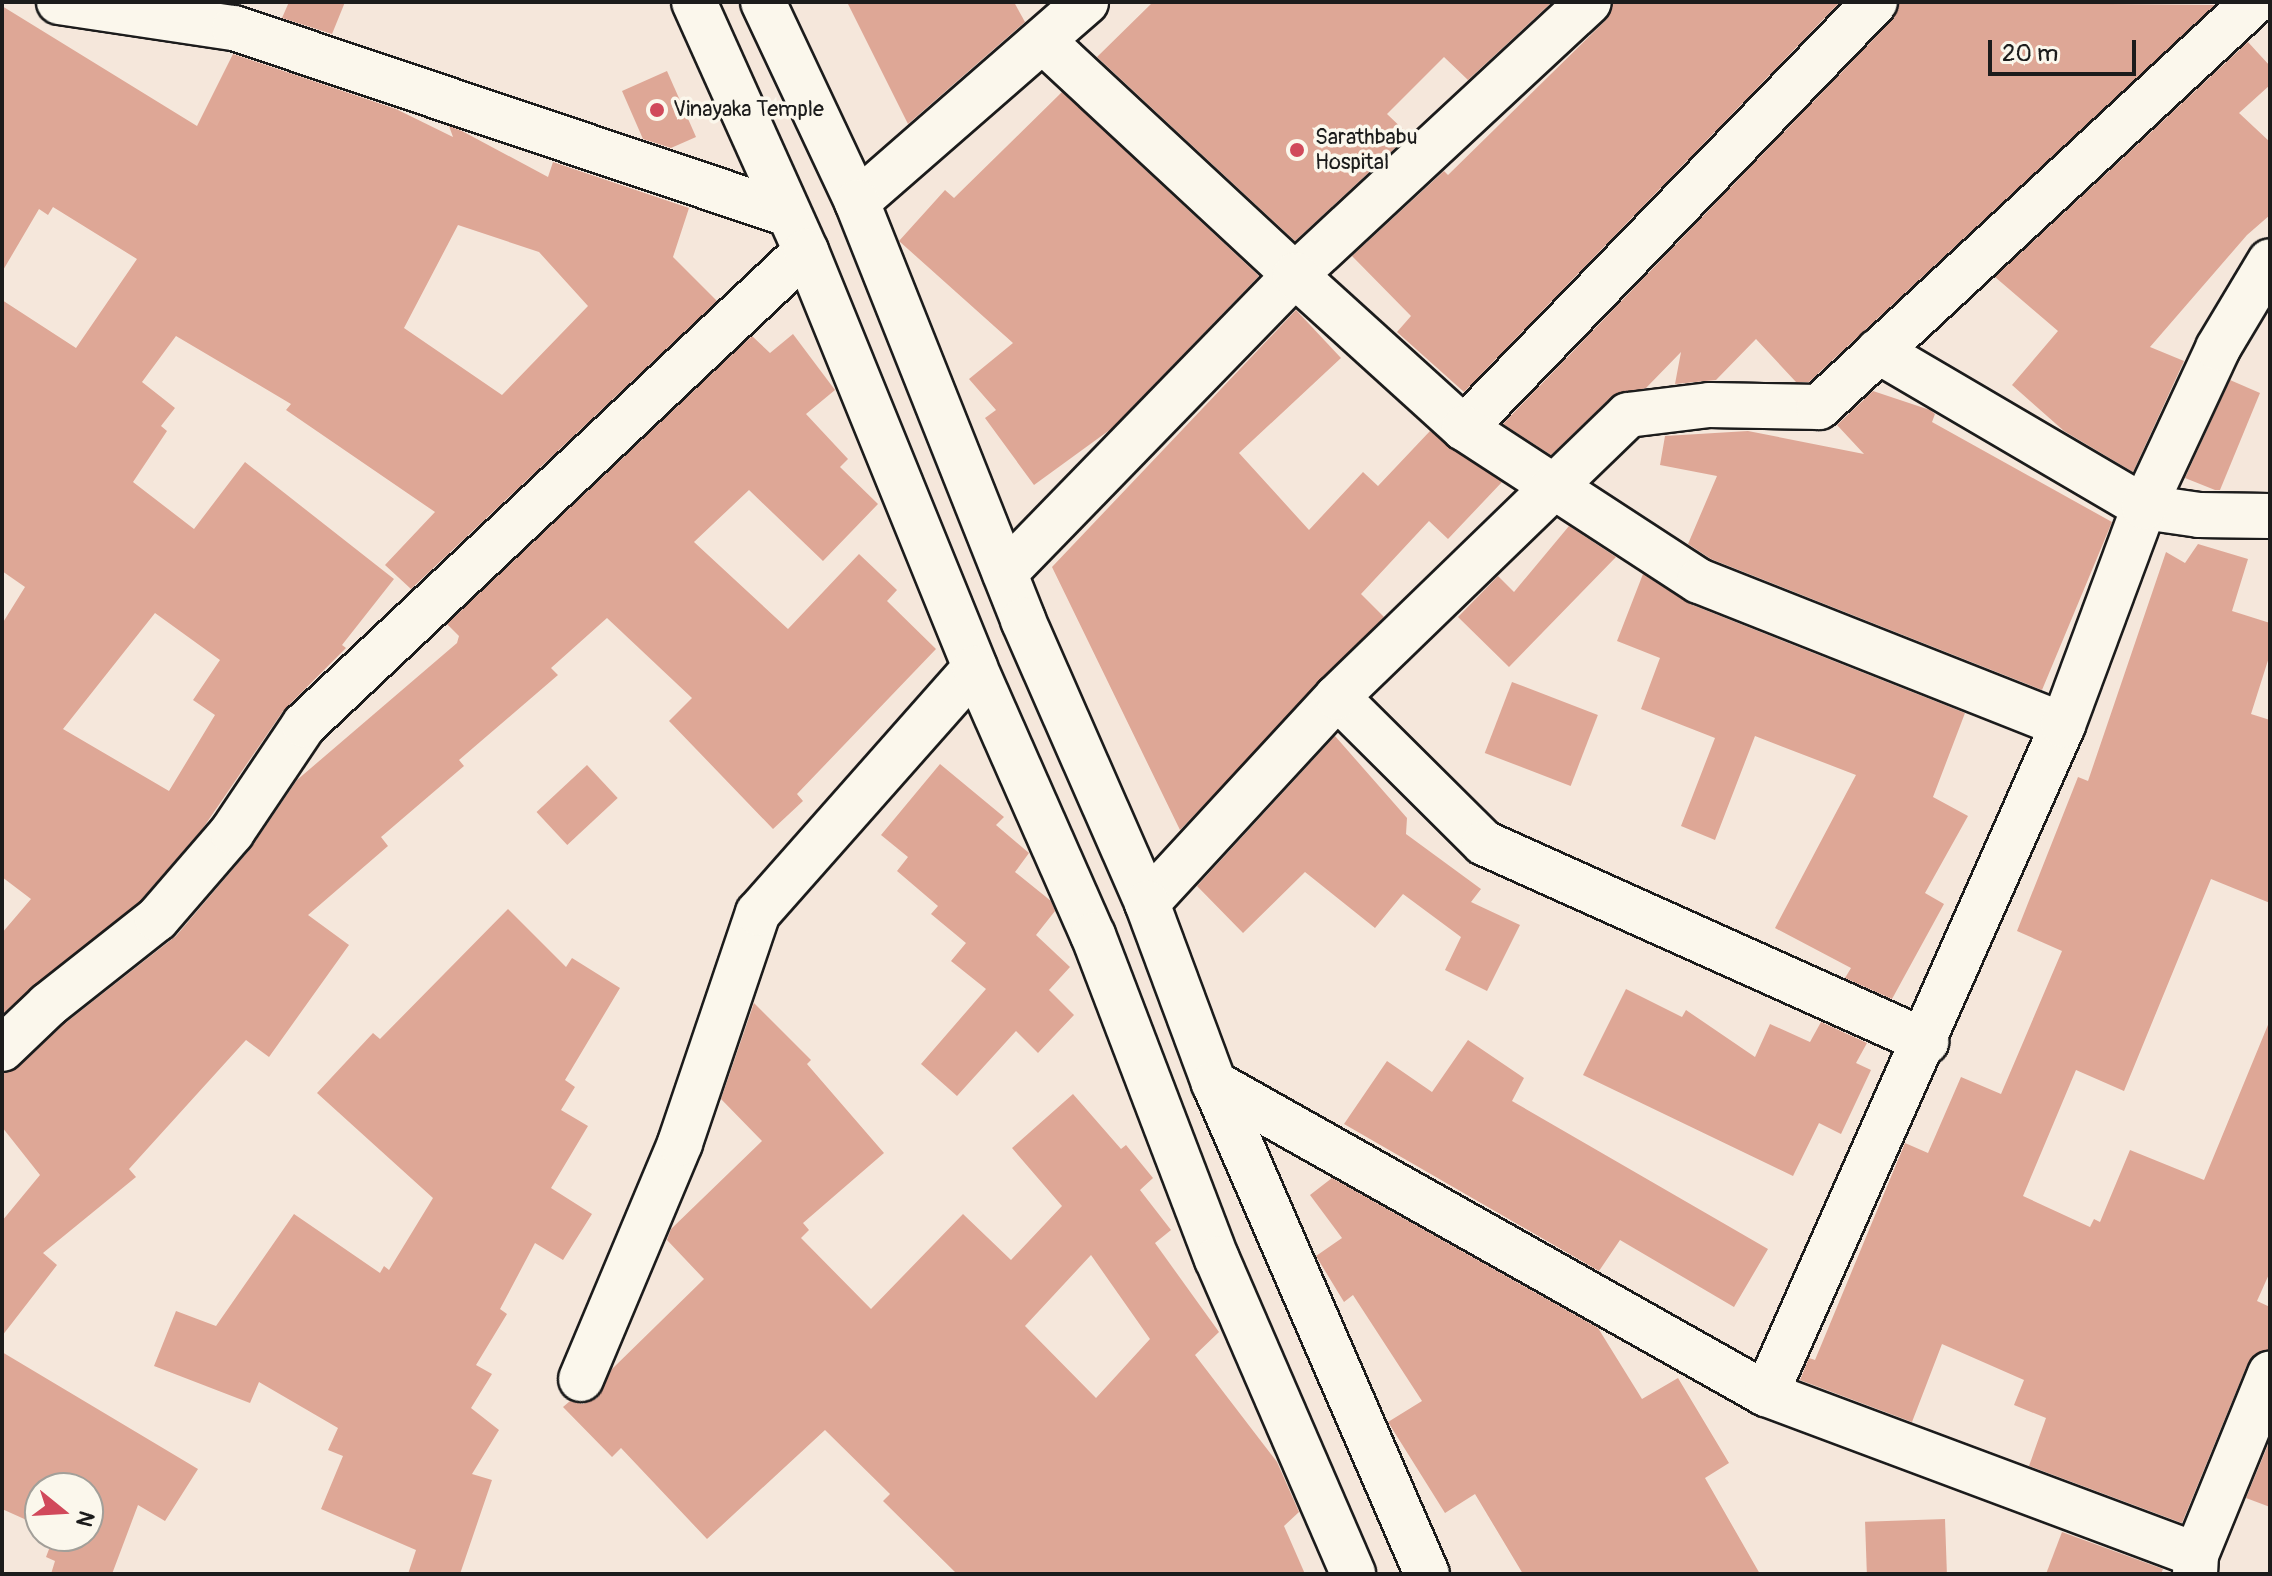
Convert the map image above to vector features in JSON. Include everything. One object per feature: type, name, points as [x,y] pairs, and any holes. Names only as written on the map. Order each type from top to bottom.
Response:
[{"type":"street","points":[[59,2],[234,28],[797,232]]},
{"type":"street","points":[[694,2],[797,232],[975,668],[1093,935],[1217,1259],[1353,1574]]},
{"type":"street","points":[[763,2],[857,202],[1005,573],[1147,903],[1214,1083],[1427,1574]]},
{"type":"street","points":[[857,202],[1086,2]]},
{"type":"street","points":[[1005,573],[1295,275],[1589,2]]},
{"type":"street","points":[[1464,428],[1875,2]]},
{"type":"street","points":[[1147,903],[1337,697],[1628,415],[1709,405],[1819,407],[2254,2]]},
{"type":"street","points":[[1043,41],[1464,428],[1699,581],[2063,725]]},
{"type":"street","points":[[2,1049],[48,1005],[157,919],[232,832],[304,725],[797,232]]},
{"type":"street","points":[[1766,1394],[1926,1042],[2063,725],[2144,507],[2218,348],[2270,261]]},
{"type":"street","points":[[1878,351],[2144,507],[2199,515],[2270,516]]},
{"type":"street","points":[[581,1379],[680,1143],[758,913],[975,668]]},
{"type":"street","points":[[1337,697],[1484,843],[1926,1042]]},
{"type":"street","points":[[1214,1083],[1766,1394],[2196,1565],[2270,1374]]},
{"type":"building","points":[[289,2],[345,2],[332,34],[282,18]]},
{"type":"building","points":[[847,2],[1014,2],[1025,22],[908,124]]},
{"type":"building","points":[[1153,2],[1552,2],[1468,80],[1444,57],[1387,114],[1409,135],[1295,241],[1097,57]]},
{"type":"building","points":[[1613,2],[1840,2],[1464,392],[1397,332],[1411,316],[1352,256],[1444,171],[1448,175],[1606,20]]},
{"type":"building","points":[[1899,2],[2215,5],[1809,382],[1796,382],[1756,339],[1716,380],[1675,384],[1681,352],[1646,388],[1611,397],[1551,455],[1503,424],[1893,19]]},
{"type":"building","points":[[2,6],[197,126],[233,54],[396,109],[453,137],[449,126],[462,131],[548,177],[553,162],[689,208],[673,257],[717,301],[411,589],[385,565],[435,512],[286,410],[291,404],[176,336],[142,382],[175,408],[161,426],[167,431],[133,482],[194,529],[245,462],[394,579],[342,645],[346,648],[283,711],[203,828],[140,901],[2,1014],[2,933],[31,899],[2,877],[2,624],[25,587],[2,571],[2,300],[76,348],[137,259],[53,207],[48,215],[39,209],[2,272]],"holes":[[[458,225],[539,252],[588,306],[502,395],[404,328]],[[155,613],[220,660],[193,700],[215,715],[169,791],[63,729]]]},
{"type":"building","points":[[2248,42],[2270,66],[2270,85],[2239,113],[2270,142],[2270,215],[2247,235],[2150,347],[2184,361],[2133,472],[2064,431],[2012,385],[2058,331],[1995,277]]},
{"type":"building","points":[[667,71],[696,137],[671,148],[643,139],[622,91]]},
{"type":"building","points":[[1062,92],[1259,276],[1111,429],[1034,485],[985,418],[996,410],[969,379],[1013,343],[899,241],[945,190],[954,198]]},
{"type":"building","points":[[1296,310],[1341,358],[1239,453],[1309,530],[1363,472],[1378,486],[1430,431],[1502,482],[1448,539],[1429,521],[1361,594],[1384,617],[1180,830],[1052,567]]},
{"type":"building","points":[[793,334],[835,390],[806,414],[848,459],[840,467],[878,504],[823,561],[749,490],[694,542],[788,629],[859,554],[897,590],[887,601],[936,649],[797,794],[803,801],[773,829],[669,721],[692,698],[607,618],[551,668],[558,675],[459,760],[464,766],[381,837],[388,846],[308,915],[349,945],[269,1057],[246,1040],[129,1169],[136,1177],[43,1253],[57,1265],[2,1336],[2,1221],[40,1175],[2,1127],[2,1073],[19,1067],[64,1024],[176,936],[251,848],[297,780],[457,643],[459,636],[447,624],[752,336],[770,353]]},
{"type":"building","points":[[2230,380],[2260,393],[2220,490],[2215,490],[2185,478]]},
{"type":"building","points":[[1873,391],[1930,410],[1935,414],[1932,422],[2112,522],[2042,690],[1711,559],[1688,544],[1717,476],[1660,465],[1665,436],[1748,431],[1864,454],[1837,425]]},
{"type":"building","points":[[1569,526],[1616,557],[1509,667],[1458,617],[1498,576],[1514,592]]},
{"type":"building","points":[[2198,544],[2248,559],[2232,611],[2270,623],[2270,654],[2251,714],[2270,720],[2270,903],[2211,879],[2124,1091],[2076,1070],[2023,1196],[2090,1227],[2094,1219],[2100,1222],[2130,1150],[2204,1180],[2270,1020],[2270,1272],[2257,1301],[2270,1307],[2270,1350],[2255,1354],[2247,1365],[2182,1523],[2029,1466],[2046,1418],[2014,1405],[2024,1380],[1942,1344],[1912,1422],[1800,1380],[1809,1358],[1815,1360],[1905,1143],[1928,1153],[1961,1077],[2001,1094],[2062,951],[2017,931],[2078,777],[2088,781],[2166,552],[2185,563]]},
{"type":"building","points":[[1643,574],[1690,604],[1965,713],[1933,797],[1968,816],[1925,893],[1944,904],[1892,999],[1845,978],[1851,968],[1775,928],[1856,775],[1755,736],[1715,840],[1681,826],[1715,738],[1641,709],[1660,658],[1617,641]]},
{"type":"building","points":[[1512,682],[1598,715],[1571,786],[1485,753]]},
{"type":"building","points":[[1335,736],[1407,818],[1406,834],[1481,889],[1471,902],[1520,925],[1487,991],[1445,970],[1461,937],[1403,894],[1375,928],[1305,872],[1243,933],[1197,886]]},
{"type":"building","points":[[940,764],[1004,817],[996,825],[1029,853],[1015,872],[1051,901],[1055,911],[1036,935],[1070,967],[1049,990],[1074,1015],[1038,1053],[1016,1031],[957,1096],[921,1064],[986,989],[951,961],[966,943],[931,914],[938,906],[897,871],[908,857],[881,835]]},
{"type":"building","points":[[587,765],[618,798],[567,845],[537,812]]},
{"type":"building","points":[[508,909],[566,967],[572,958],[620,988],[565,1080],[575,1087],[561,1110],[588,1126],[551,1188],[592,1214],[563,1260],[535,1243],[500,1309],[507,1314],[476,1365],[492,1374],[471,1408],[499,1430],[472,1474],[492,1480],[460,1574],[408,1574],[416,1550],[321,1509],[343,1456],[328,1450],[338,1428],[259,1382],[250,1403],[154,1366],[176,1311],[216,1326],[294,1214],[380,1273],[384,1266],[389,1270],[433,1198],[317,1093],[373,1033],[380,1039]]},
{"type":"building","points":[[1626,989],[1682,1017],[1686,1010],[1755,1057],[1770,1024],[1810,1042],[1821,1022],[1867,1043],[1856,1063],[1871,1070],[1841,1134],[1819,1123],[1793,1176],[1583,1075]]},
{"type":"building","points":[[754,1003],[811,1060],[807,1064],[884,1153],[803,1223],[809,1230],[801,1238],[871,1309],[963,1214],[1011,1260],[1062,1206],[1012,1148],[1073,1094],[1121,1149],[1126,1145],[1153,1178],[1140,1190],[1171,1230],[1155,1243],[1219,1332],[1195,1355],[1277,1462],[1299,1512],[1284,1526],[1305,1574],[957,1574],[883,1501],[890,1494],[825,1430],[707,1539],[621,1448],[612,1457],[563,1407],[570,1401],[583,1404],[597,1398],[612,1369],[704,1279],[667,1240],[671,1229],[762,1141],[721,1099]],"holes":[[[1091,1255],[1150,1339],[1096,1398],[1025,1326]]]},
{"type":"building","points":[[1468,1040],[1524,1078],[1512,1101],[1768,1249],[1734,1307],[1620,1240],[1599,1271],[1344,1124],[1387,1061],[1432,1092]]},
{"type":"building","points":[[1332,1178],[1598,1328],[1642,1399],[1678,1378],[1729,1463],[1705,1478],[1760,1574],[1523,1574],[1475,1494],[1445,1513],[1388,1422],[1422,1401],[1353,1295],[1344,1302],[1316,1256],[1342,1238],[1310,1195]]},
{"type":"building","points":[[2,1352],[198,1469],[165,1521],[138,1505],[112,1574],[51,1574],[55,1561],[46,1557],[48,1552],[104,1552],[104,1472],[24,1472],[24,1519],[2,1509]]},
{"type":"building","points":[[2270,1440],[2270,1507],[2246,1498]]},
{"type":"building","points":[[1945,1519],[1947,1574],[1867,1574],[1865,1522]]},
{"type":"building","points":[[2062,1532],[2163,1569],[2161,1574],[2046,1574]]},
{"type":"place","name":"Vinayaka Temple","points":[[657,110]]},
{"type":"place","name":"Sarathbabu Hospital","points":[[1297,150]]}]
